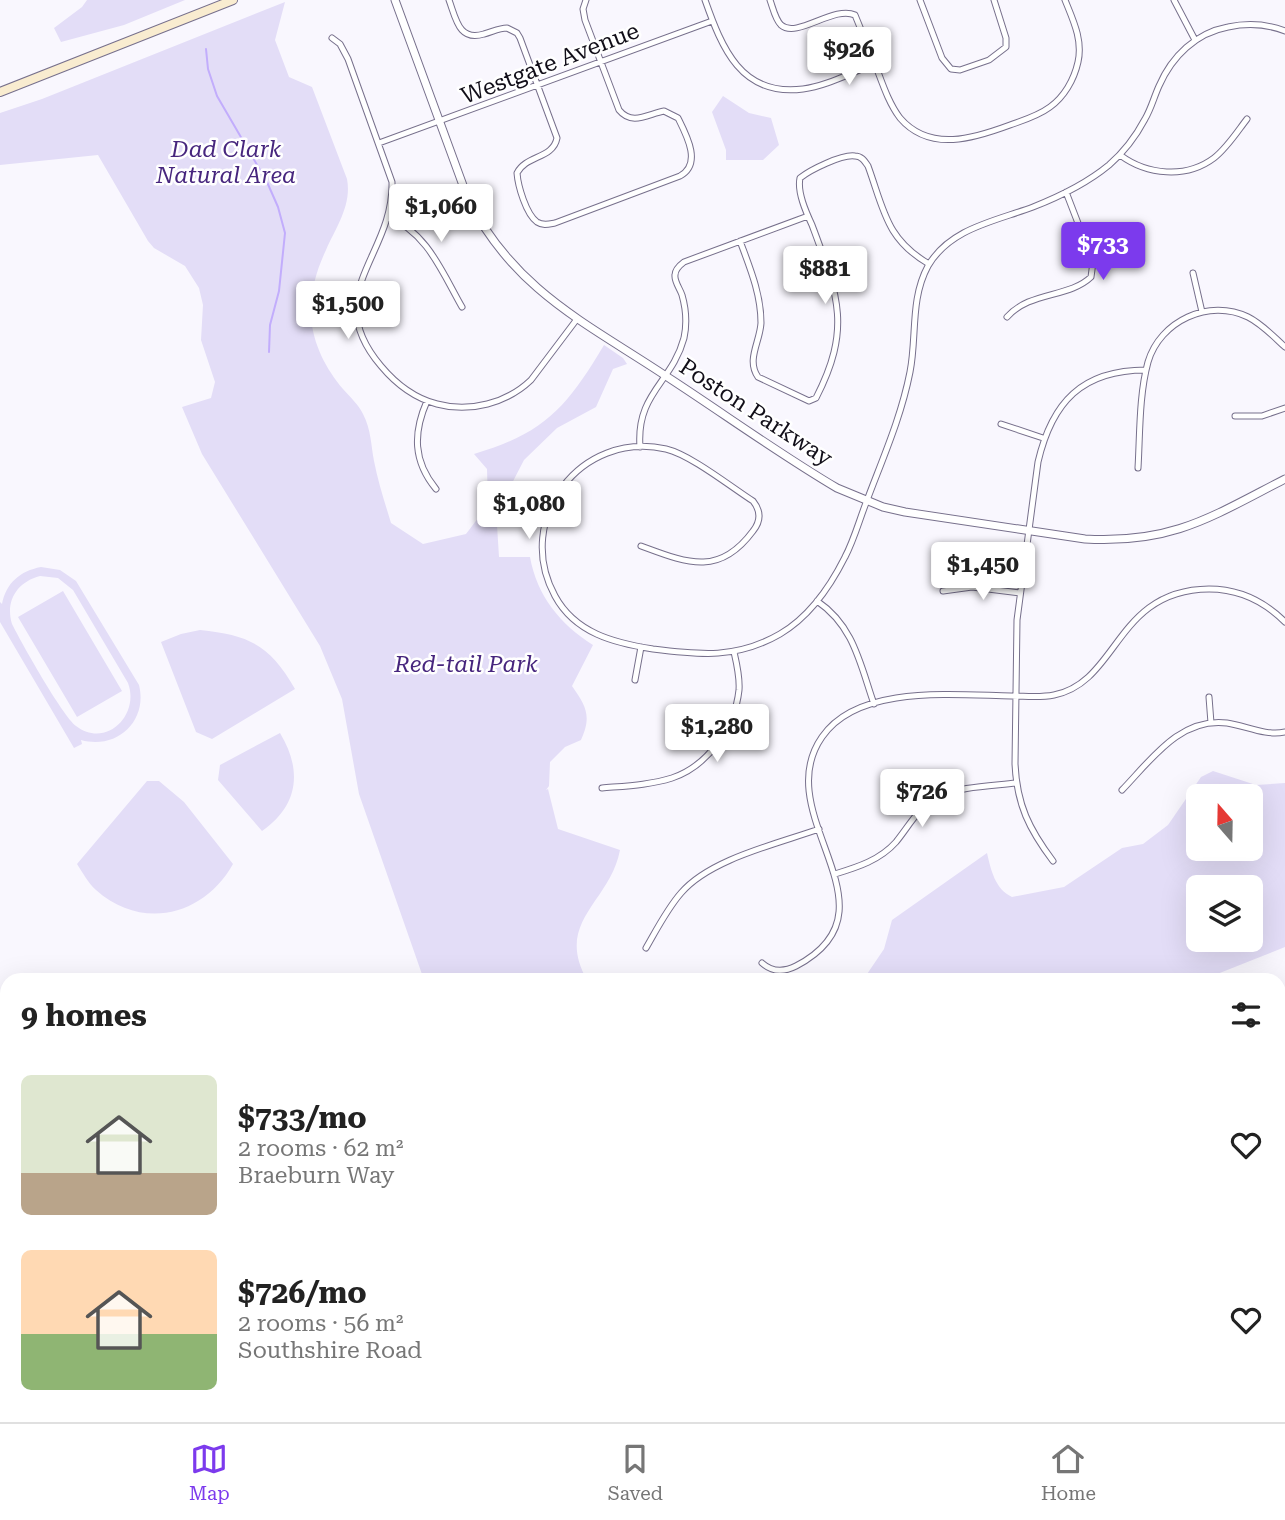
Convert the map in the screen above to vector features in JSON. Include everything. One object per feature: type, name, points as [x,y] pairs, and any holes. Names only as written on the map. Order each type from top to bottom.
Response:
[{"type":"main road","points":[[0,92],[233,0]]},
{"type":"street","name":"Poston Parkway","points":[[395,0],[468,199],[488,236],[526,279],[576,318],[813,473],[867,501],[905,512],[1112,541],[1152,537],[1180,530],[1285,479]]},
{"type":"street","points":[[449,0],[460,30],[466,35],[476,37],[502,28],[517,33],[556,132],[556,143],[550,151],[523,164],[517,173],[532,217],[544,225],[680,176],[692,166],[693,158],[678,118],[664,111],[636,119],[622,114],[585,20],[583,9],[586,0]]},
{"type":"street","points":[[705,0],[721,44],[735,65],[749,77],[774,88],[810,87],[875,64]]},
{"type":"street","points":[[770,0],[780,23],[787,28],[797,28],[839,13],[855,15],[888,99],[900,118],[924,135],[946,140],[979,136],[1034,116],[1050,107],[1065,93],[1072,79],[1079,51],[1077,33],[1065,0]]},
{"type":"street","points":[[920,0],[942,58],[948,67],[955,70],[989,60],[1006,47],[1006,38],[994,0]]},
{"type":"street","points":[[1174,0],[1195,40]]},
{"type":"street","name":"Westgate Avenue","points":[[379,143],[712,21]]},
{"type":"street","points":[[641,546],[680,561],[715,562],[728,556],[746,541],[757,526],[760,516],[754,501],[688,459],[667,449],[640,447],[605,454],[569,477],[552,504],[545,522],[542,544],[544,567],[557,600],[570,616],[585,628],[608,640],[696,655],[734,652],[764,643],[800,619],[817,601],[846,555],[900,415],[910,372],[917,293],[929,264],[938,252],[957,236],[1090,180],[1120,155],[1145,119],[1165,72],[1195,40],[1233,26],[1262,25],[1285,31]]},
{"type":"street","points":[[331,38],[340,44],[348,59],[392,182],[388,217],[358,291],[356,311],[357,327],[365,347],[391,379],[427,401],[451,407],[492,403],[510,395],[531,380],[576,318]]},
{"type":"street","points":[[1120,155],[1131,163],[1152,171],[1174,172],[1196,167],[1221,152],[1247,119]]},
{"type":"street","points":[[740,242],[759,299],[760,331],[752,362],[754,371],[758,377],[809,401],[816,398],[835,352],[839,316],[833,280],[808,216],[799,184],[800,178],[809,171],[857,155],[868,166],[890,229],[907,249],[929,264]]},
{"type":"street","points":[[1007,317],[1028,301],[1079,285],[1091,277],[1093,262],[1066,192]]},
{"type":"street","points":[[640,447],[639,430],[645,408],[666,375],[685,333],[685,308],[674,275],[677,268],[684,262],[808,216]]},
{"type":"street","points":[[388,217],[404,225],[428,246],[462,307]]},
{"type":"street","points":[[1193,273],[1202,312]]},
{"type":"street","points":[[1138,468],[1146,370],[1152,352],[1164,334],[1181,320],[1202,312],[1220,310],[1239,313],[1257,322],[1285,347]]},
{"type":"street","points":[[1053,861],[1030,828],[1016,783],[1015,696],[1020,593],[1043,438],[1059,408],[1077,389],[1110,373],[1146,370]]},
{"type":"street","points":[[427,401],[417,431],[417,455],[436,489]]},
{"type":"street","points":[[1235,416],[1262,416],[1285,408]]},
{"type":"street","points":[[1001,424],[1043,438]]},
{"type":"street","points":[[943,591],[972,587],[1020,593]]},
{"type":"street","points":[[762,963],[773,970],[794,967],[822,947],[834,928],[839,908],[839,891],[807,792],[813,753],[834,723],[850,713],[874,704],[916,695],[1053,695],[1075,687],[1093,673],[1122,633],[1141,613],[1163,599],[1198,589],[1234,592],[1274,611],[1285,622]]},
{"type":"street","points":[[817,601],[840,620],[848,632],[874,704]]},
{"type":"street","points":[[635,680],[641,647]]},
{"type":"street","points":[[602,788],[674,778],[705,757],[724,733],[733,714],[739,688],[734,652]]},
{"type":"street","points":[[1209,696],[1211,723]]},
{"type":"street","points":[[1122,790],[1175,737],[1188,729],[1211,723],[1230,724],[1265,733],[1285,732]]},
{"type":"street","points":[[835,873],[881,856],[897,841],[922,808],[939,796],[971,788],[1016,783]]},
{"type":"street","points":[[646,948],[682,891],[702,874],[727,862],[818,829]]},
{"type":"green space","points":[[87,0],[185,0],[124,25],[61,42],[54,28],[82,7]]},
{"type":"green space","name":"Dad Clark Natural Area","points":[[285,2],[275,40],[289,77],[312,87],[347,179],[348,189],[342,216],[314,282],[312,327],[326,365],[366,420],[377,477],[391,523],[423,544],[466,534],[488,505],[487,469],[474,454],[519,437],[552,415],[578,385],[604,345],[627,364],[613,369],[596,407],[557,428],[524,460],[509,489],[497,525],[499,557],[530,557],[538,584],[552,608],[570,628],[593,645],[572,686],[586,712],[584,732],[581,740],[565,747],[550,762],[549,786],[546,790],[548,789],[558,829],[620,850],[606,884],[580,927],[577,942],[579,960],[584,973],[422,973],[359,794],[342,699],[320,646],[202,454],[182,407],[211,398],[215,382],[201,340],[203,305],[199,288],[185,266],[154,248],[148,241],[98,155],[0,165],[0,113],[42,99]]},
{"type":"green space","points":[[723,96],[749,113],[771,118],[779,145],[763,160],[726,160],[726,150],[712,112]]},
{"type":"green space","points":[[41,567],[60,570],[76,581],[139,685],[139,710],[127,730],[118,736],[107,741],[81,740],[82,744],[74,748],[0,622],[0,602],[2,604],[7,590],[15,579]],"holes":[[[40,576],[58,578],[73,590],[128,683],[130,695],[125,717],[109,731],[87,732],[76,726],[42,678],[12,624],[10,608],[19,588]]]},
{"type":"green space","points":[[63,591],[122,691],[77,717],[18,617]]},
{"type":"green space","points":[[200,630],[232,635],[256,645],[276,662],[295,689],[212,739],[196,732],[161,642]]},
{"type":"green space","points":[[280,733],[292,761],[293,787],[283,810],[262,831],[218,780],[220,765]]},
{"type":"green space","points":[[1213,771],[1253,784],[1196,784],[1201,777]]},
{"type":"green space","points":[[147,781],[159,781],[184,802],[233,864],[221,882],[206,896],[171,912],[152,914],[133,911],[114,903],[93,887],[77,864]]},
{"type":"green space","points":[[1285,783],[1285,947],[1220,973],[868,973],[884,949],[892,920],[987,853],[998,884],[1012,897],[1064,887],[1122,848],[1143,844],[1168,825],[1186,799],[1186,861],[1264,861],[1264,784]]},
{"type":"waterway","points":[[206,49],[208,69],[217,96],[267,182],[285,233],[279,291],[270,325],[269,352]]},
{"type":"park label","name":"Red-tail Park","points":[[466,664]]}]
